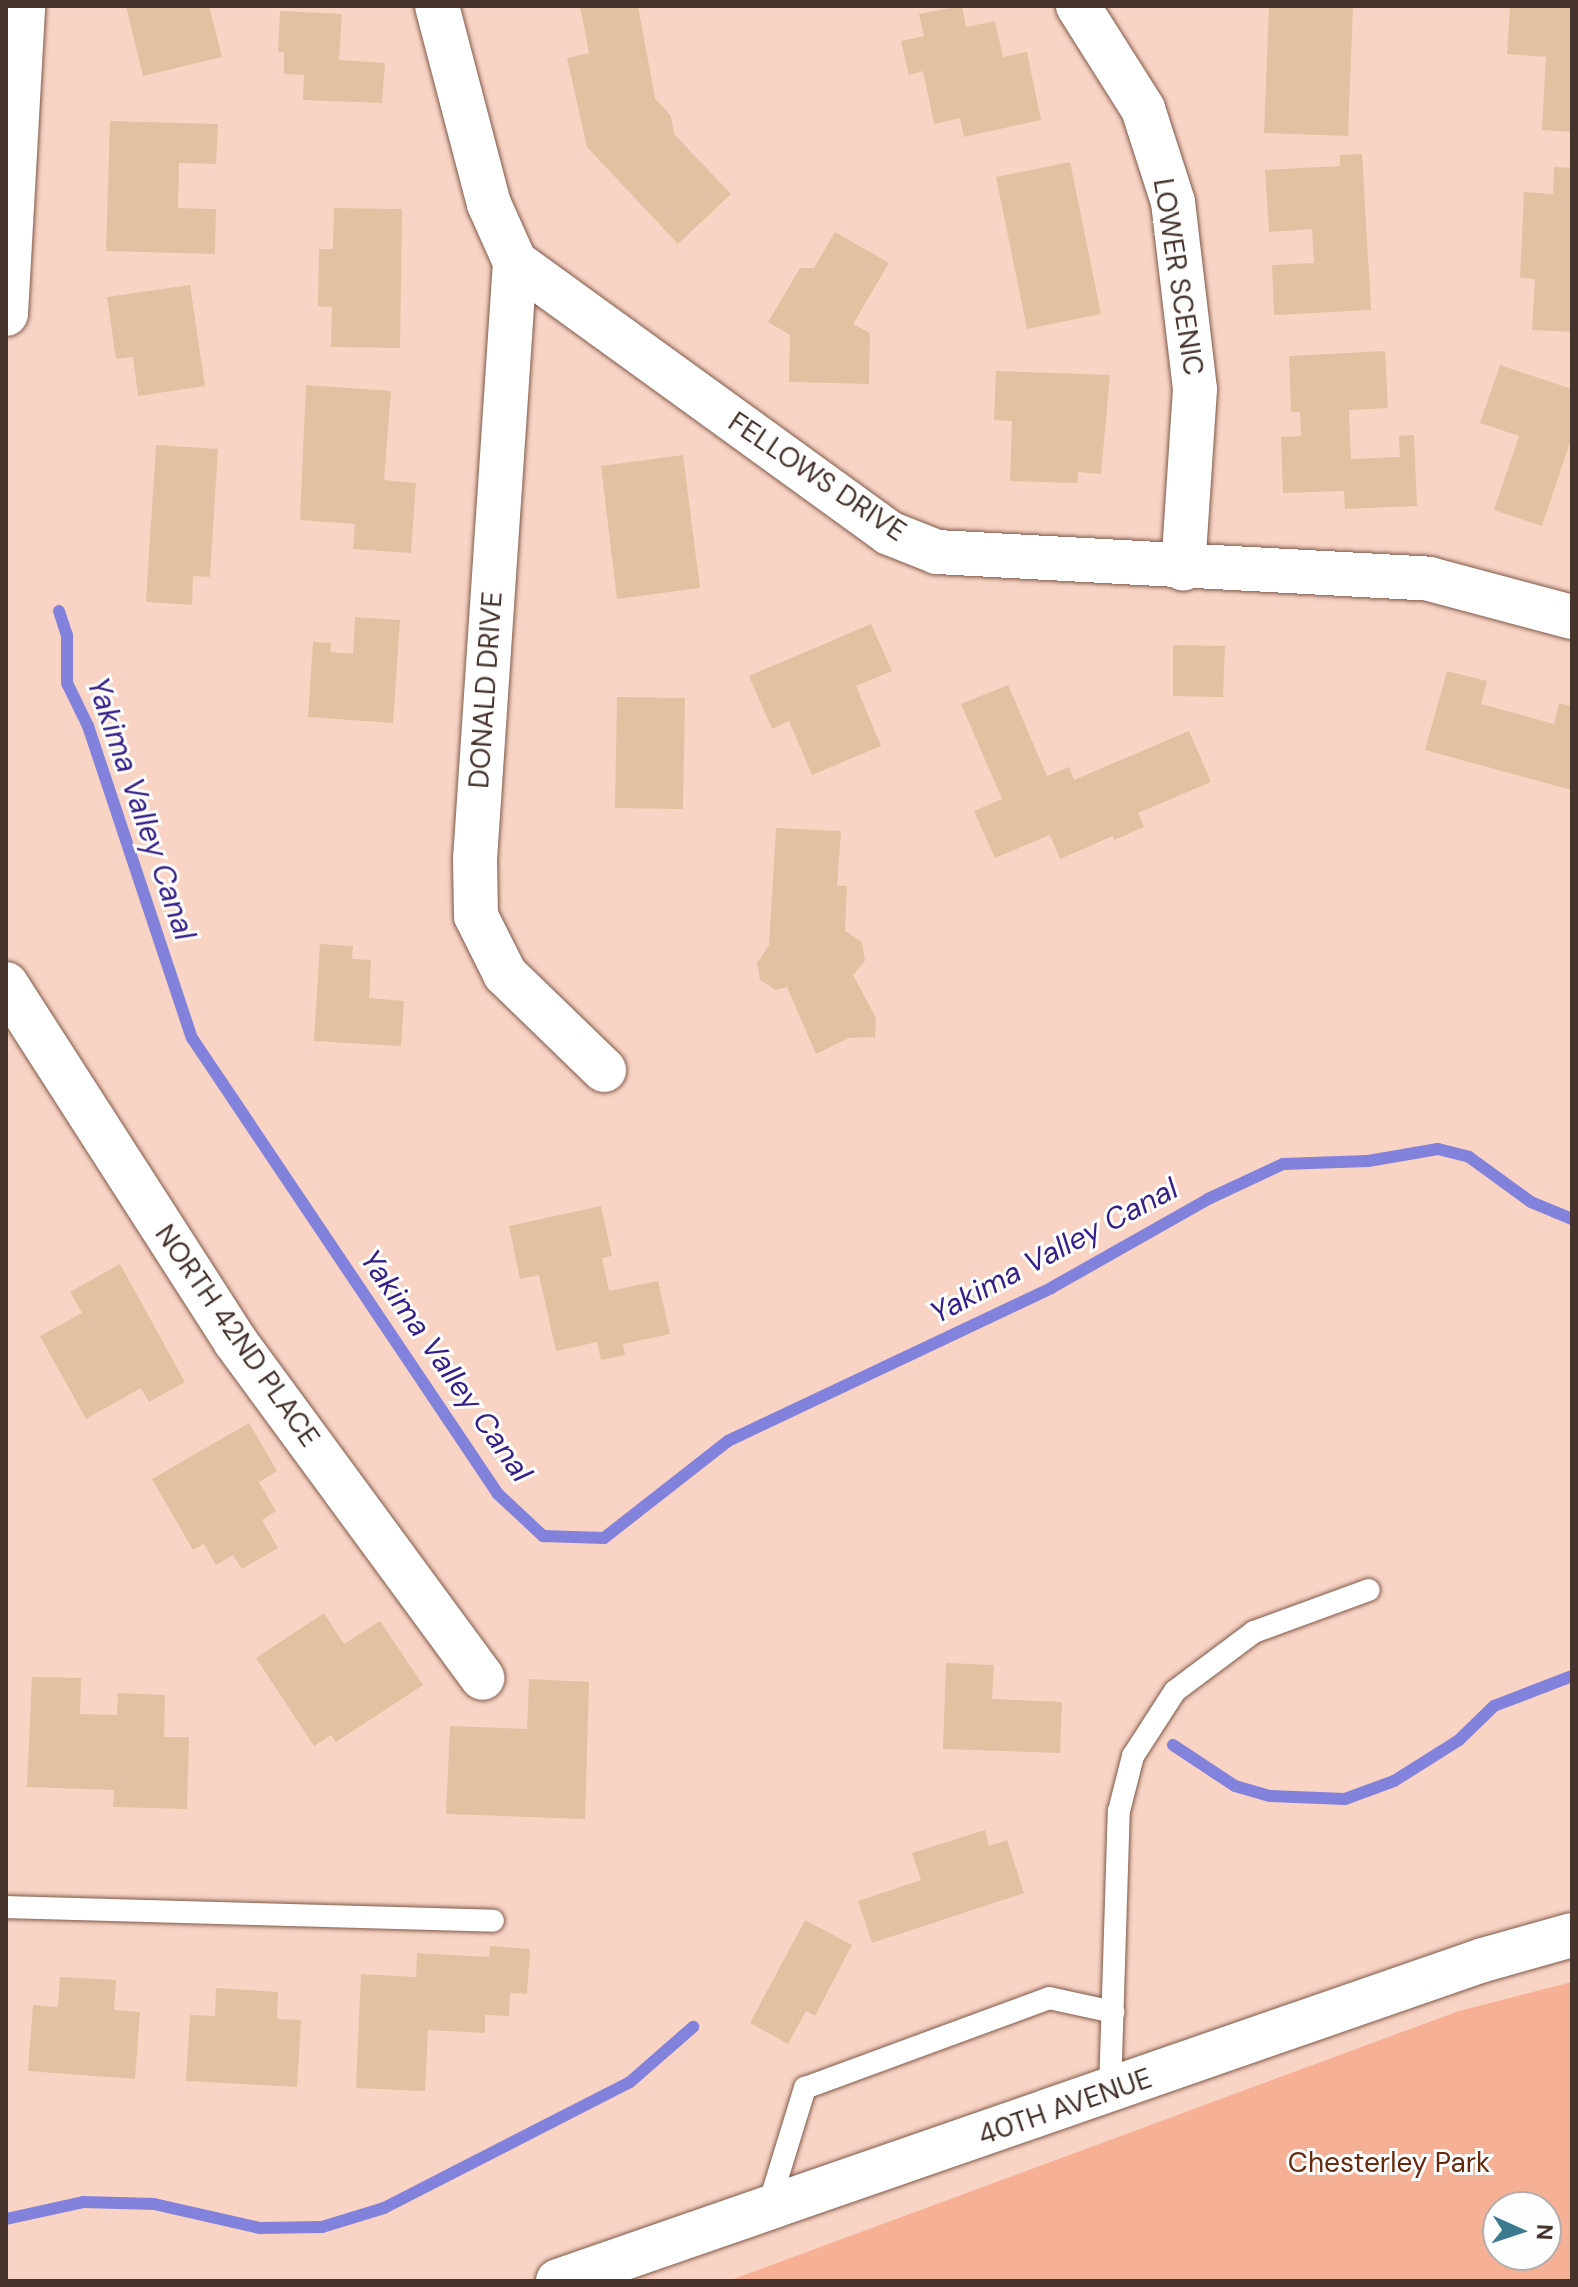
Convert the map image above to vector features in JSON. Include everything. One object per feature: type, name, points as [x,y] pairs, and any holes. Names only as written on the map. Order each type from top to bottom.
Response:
[{"type":"street","points":[[6,314],[23,6]]},
{"type":"street","name":"FELLOWS DRIVE","points":[[437,6],[489,204],[515,262],[889,533],[937,552],[1183,569],[1429,579],[1572,617]]},
{"type":"street","name":"LOWER SCENIC","points":[[1078,6],[1143,109],[1173,202],[1195,389],[1183,569]]},
{"type":"street","name":"DONALD DRIVE","points":[[515,262],[475,859],[476,916],[505,974],[604,1070]]},
{"type":"street","name":"NORTH 42ND PLACE","points":[[6,984],[235,1341],[483,1678]]},
{"type":"street","name":"40TH AVENUE","points":[[558,2281],[767,2212],[1483,1960],[1572,1935]]},
{"type":"lane","points":[[1110,2091],[1119,1811],[1133,1756],[1175,1691],[1254,1632],[1369,1590]]},
{"type":"lane","points":[[6,1907],[493,1921]]},
{"type":"lane","points":[[767,2212],[805,2088],[1049,1998],[1113,2012]]},
{"type":"green space","name":"Chesterley Park","points":[[1572,1982],[1572,2281],[728,2281],[1459,2011]]},
{"type":"building","points":[[126,6],[209,6],[222,57],[143,76]]},
{"type":"building","points":[[580,6],[638,6],[655,98],[671,116],[674,134],[731,194],[678,244],[587,147],[567,58],[589,53]]},
{"type":"building","points":[[962,6],[966,27],[995,21],[1003,57],[1027,52],[1041,120],[964,137],[960,118],[934,124],[923,71],[909,75],[901,41],[924,36],[919,14]]},
{"type":"building","points":[[1269,6],[1353,6],[1348,136],[1264,133]]},
{"type":"building","points":[[1510,6],[1572,6],[1572,132],[1542,130],[1546,57],[1507,54]]},
{"type":"building","points":[[280,11],[342,14],[339,60],[385,63],[382,103],[303,100],[304,75],[284,74],[284,52],[278,52]]},
{"type":"building","points":[[110,121],[218,124],[216,164],[179,163],[178,208],[216,209],[215,254],[106,251]]},
{"type":"building","points":[[1362,154],[1371,310],[1274,315],[1272,265],[1314,263],[1312,229],[1269,232],[1265,170],[1340,166],[1340,155]]},
{"type":"building","points":[[1070,162],[1101,314],[1027,329],[996,177]]},
{"type":"building","points":[[1554,167],[1572,168],[1572,332],[1532,330],[1535,279],[1520,278],[1524,192],[1553,194]]},
{"type":"building","points":[[334,208],[402,209],[400,348],[331,347],[332,307],[318,306],[319,249],[333,249]]},
{"type":"building","points":[[835,232],[889,263],[853,324],[870,333],[869,384],[789,382],[790,335],[768,322],[800,268],[814,268]]},
{"type":"building","points":[[190,285],[205,386],[138,396],[133,357],[116,359],[107,297]]},
{"type":"building","points":[[1385,351],[1388,408],[1349,410],[1351,459],[1400,457],[1399,436],[1414,435],[1417,506],[1345,509],[1344,491],[1283,493],[1281,437],[1301,436],[1300,412],[1291,412],[1289,356]]},
{"type":"building","points":[[1500,365],[1572,389],[1572,436],[1542,526],[1494,510],[1519,436],[1480,423]]},
{"type":"building","points":[[996,371],[1110,375],[1101,474],[1078,472],[1077,483],[1010,481],[1012,421],[994,420]]},
{"type":"building","points":[[306,385],[391,391],[384,480],[416,483],[411,553],[353,549],[355,524],[300,520]]},
{"type":"building","points":[[156,445],[218,449],[210,577],[193,576],[192,605],[146,602]]},
{"type":"building","points":[[683,455],[700,588],[617,599],[601,466]]},
{"type":"building","points":[[355,617],[400,620],[393,723],[308,717],[313,642],[331,643],[330,652],[353,654]]},
{"type":"building","points":[[871,624],[892,671],[856,686],[881,746],[812,775],[789,721],[772,729],[749,676]]},
{"type":"building","points":[[1173,645],[1225,646],[1223,697],[1173,696]]},
{"type":"building","points":[[1447,671],[1487,681],[1481,704],[1554,724],[1559,703],[1572,706],[1572,790],[1425,750]]},
{"type":"building","points":[[1008,685],[1047,776],[1069,767],[1074,780],[1189,731],[1211,782],[1138,813],[1144,827],[1114,840],[1113,836],[1060,859],[1050,835],[995,858],[974,811],[1002,799],[961,704]]},
{"type":"building","points":[[617,697],[685,698],[683,809],[615,808]]},
{"type":"building","points":[[776,828],[841,831],[837,886],[847,886],[845,931],[862,942],[865,961],[853,975],[876,1018],[875,1037],[849,1038],[816,1054],[787,987],[776,990],[760,980],[757,963],[769,945]]},
{"type":"building","points":[[320,944],[353,946],[352,959],[371,960],[369,998],[404,1001],[401,1046],[314,1041]]},
{"type":"building","points":[[601,1206],[612,1256],[602,1258],[609,1291],[658,1281],[670,1334],[623,1344],[625,1355],[601,1360],[597,1342],[556,1351],[539,1275],[520,1279],[509,1226]]},
{"type":"building","points":[[120,1264],[185,1382],[149,1402],[141,1388],[86,1419],[40,1336],[82,1313],[70,1292]]},
{"type":"building","points":[[249,1423],[277,1471],[259,1482],[276,1511],[262,1520],[278,1548],[242,1569],[233,1555],[216,1565],[204,1544],[193,1550],[152,1479]]},
{"type":"building","points":[[324,1613],[344,1644],[380,1621],[423,1685],[336,1742],[331,1735],[314,1746],[256,1658]]},
{"type":"building","points":[[946,1663],[994,1665],[992,1699],[1062,1702],[1060,1753],[943,1749]]},
{"type":"building","points":[[32,1677],[81,1678],[80,1714],[117,1715],[118,1693],[165,1695],[164,1737],[189,1737],[187,1809],[113,1807],[114,1790],[27,1787]]},
{"type":"building","points":[[529,1679],[589,1682],[585,1819],[446,1814],[450,1726],[527,1729]]},
{"type":"building","points":[[985,1830],[989,1846],[1007,1840],[1024,1893],[872,1943],[858,1901],[921,1880],[912,1853]]},
{"type":"building","points":[[805,1920],[852,1945],[815,2016],[806,2011],[788,2044],[750,2023]]},
{"type":"building","points":[[490,1946],[530,1949],[527,1994],[510,1993],[509,2016],[485,2015],[485,2033],[428,2030],[425,2091],[356,2088],[361,1974],[416,1977],[417,1953],[489,1957]]},
{"type":"building","points":[[60,1977],[116,1980],[114,2010],[140,2012],[135,2079],[28,2071],[33,2005],[58,2007]]},
{"type":"building","points":[[216,1988],[278,1992],[277,2019],[301,2020],[297,2087],[186,2081],[190,2015],[215,2016]]},
{"type":"waterway","name":"Yakima Valley Canal","points":[[59,611],[67,635],[67,683],[88,726],[192,1038],[498,1494],[543,1536],[604,1538],[728,1441],[1051,1288],[1208,1199],[1283,1164],[1368,1161],[1438,1149],[1469,1157],[1531,1202],[1572,1219]]},
{"type":"waterway","points":[[1173,1745],[1235,1786],[1270,1796],[1345,1799],[1394,1781],[1459,1740],[1494,1706],[1572,1676]]},
{"type":"waterway","points":[[6,2219],[83,2202],[154,2204],[260,2228],[322,2227],[384,2208],[630,2082],[693,2027]]}]
